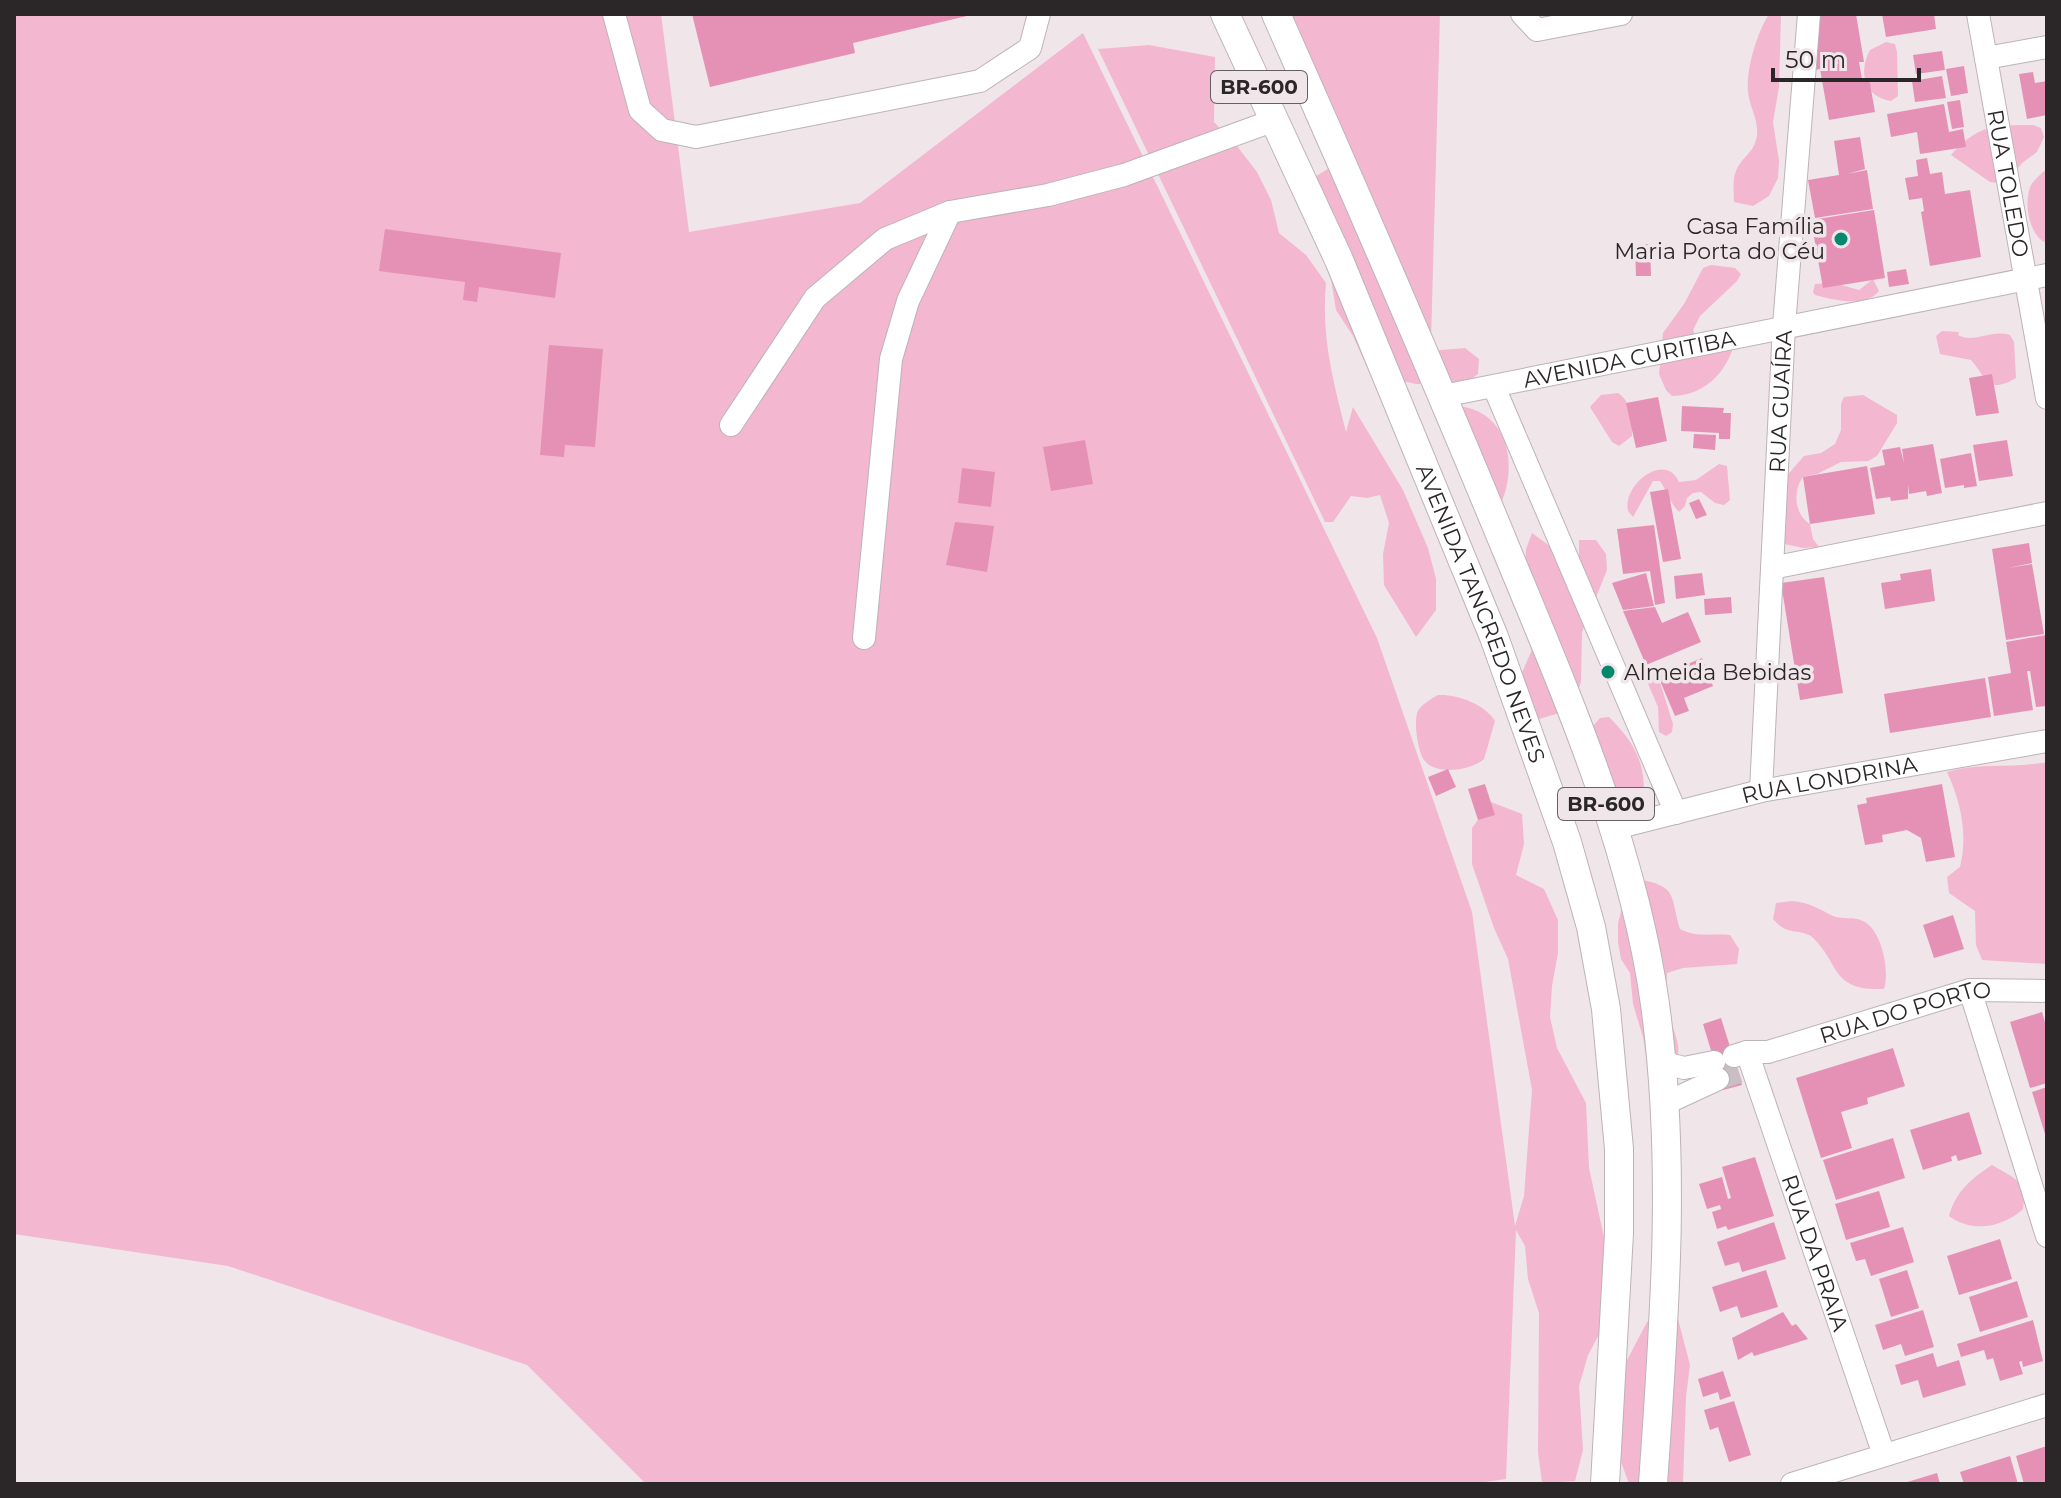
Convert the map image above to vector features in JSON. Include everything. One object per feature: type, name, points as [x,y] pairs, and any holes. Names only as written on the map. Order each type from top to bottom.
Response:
[{"type":"main road","name":"AVENIDA TANCREDO NEVES","points":[[1225,14],[1339,260],[1494,637],[1567,842],[1591,927],[1606,1009],[1619,1149],[1619,1233],[1605,1484]]},
{"type":"main road","name":"AVENIDA TANCREDO NEVES","points":[[1276,14],[1443,396],[1534,618],[1615,828],[1638,913],[1654,1002],[1666,1103],[1668,1240],[1653,1484]]},
{"type":"street","points":[[614,14],[640,110],[662,130],[696,137],[980,81],[1030,48],[1039,14]]},
{"type":"street","points":[[1522,14],[1537,30],[1621,14]]},
{"type":"street","name":"RUA GUAÍRA","points":[[1761,791],[1784,326],[1809,14]]},
{"type":"street","name":"RUA TOLEDO","points":[[1978,14],[2036,276],[2047,398]]},
{"type":"street","points":[[1986,58],[2047,47]]},
{"type":"street","points":[[731,425],[815,298],[885,239],[950,212],[1048,195],[1124,175],[1275,120]]},
{"type":"street","points":[[864,638],[891,359],[908,301],[950,212]]},
{"type":"street","name":"AVENIDA CURITIBA","points":[[1443,396],[2036,276]]},
{"type":"street","points":[[1494,387],[1676,813]]},
{"type":"street","points":[[1772,568],[2047,513]]},
{"type":"street","name":"RUA LONDRINA","points":[[1615,828],[1761,791],[2047,741]]},
{"type":"street","points":[[1970,990],[2047,1236]]},
{"type":"street","name":"RUA DO PORTO","points":[[1666,1103],[1739,1063],[1970,990],[2047,991]]},
{"type":"street","name":"RUA DO PORTO","points":[[1661,1062],[1684,1068],[1739,1063]]},
{"type":"street","name":"RUA DA PRAIA","points":[[1739,1063],[1884,1455]]},
{"type":"street","points":[[1792,1484],[2047,1405]]},
{"type":"shaded area","points":[[14,14],[661,14],[689,232],[860,203],[1083,33],[1377,638],[1472,912],[1515,1226],[1524,1196],[1532,1090],[1508,959],[1472,864],[1472,828],[1491,802],[1522,814],[1524,844],[1516,875],[1544,889],[1558,920],[1558,953],[1550,1017],[1557,1048],[1586,1103],[1589,1168],[1610,1265],[1603,1327],[1588,1355],[1579,1386],[1583,1450],[1575,1481],[1542,1483],[1538,1452],[1539,1313],[1528,1279],[1525,1246],[1516,1230],[1506,1479],[1471,1484],[646,1484],[527,1365],[228,1266],[14,1234]]},
{"type":"shaded area","points":[[1283,14],[1440,14],[1431,341]]},
{"type":"shaded area","points":[[1769,14],[1781,14],[1779,87],[1773,122],[1779,161],[1778,178],[1769,196],[1753,206],[1734,202],[1736,171],[1752,149],[1757,133],[1749,97],[1749,72],[1753,51]]},
{"type":"shaded area","points":[[1886,42],[1895,44],[1897,52],[1898,96],[1891,101],[1882,99],[1869,89],[1864,75],[1870,50]]},
{"type":"shaded area","points":[[1149,45],[1215,57],[1214,122],[1257,172],[1271,200],[1279,233],[1306,255],[1326,283],[1327,340],[1346,432],[1353,407],[1403,490],[1428,548],[1436,579],[1436,610],[1416,637],[1384,585],[1383,554],[1389,523],[1380,495],[1367,498],[1351,496],[1333,522],[1325,522],[1098,49]]},
{"type":"shaded area","points":[[2008,125],[2041,128],[2044,137],[2037,152],[2022,163],[2006,184],[1990,182],[1951,155],[1978,132]]},
{"type":"shaded area","points":[[1331,167],[1430,351],[1465,348],[1479,359],[1478,374],[1466,383],[1416,384],[1379,376],[1366,365],[1353,336],[1336,310],[1331,279],[1303,184]]},
{"type":"shaded area","points":[[2044,171],[2047,172],[2047,243],[2036,234],[2028,209],[2031,185]]},
{"type":"shaded area","points":[[1711,265],[1735,268],[1741,274],[1700,316],[1693,330],[1697,339],[1733,348],[1724,367],[1710,382],[1692,392],[1672,396],[1659,374],[1663,333],[1684,304],[1703,268]]},
{"type":"shaded area","points":[[1873,279],[1879,291],[1866,300],[1840,300],[1813,292],[1815,284],[1834,283],[1859,290]]},
{"type":"shaded area","points":[[1942,331],[1959,332],[1958,335],[1970,338],[2010,335],[2014,342],[2016,378],[1993,385],[1971,360],[1940,354],[1936,336]]},
{"type":"shaded area","points":[[1618,393],[1629,407],[1632,430],[1632,436],[1619,446],[1612,442],[1590,407],[1601,395]]},
{"type":"shaded area","points":[[1863,395],[1897,415],[1897,423],[1877,456],[1868,461],[1841,462],[1803,477],[1797,489],[1798,509],[1810,524],[1813,539],[1819,547],[1803,548],[1780,543],[1783,480],[1804,456],[1821,453],[1835,444],[1841,430],[1844,397]]},
{"type":"shaded area","points":[[1456,406],[1474,410],[1488,418],[1505,444],[1508,476],[1498,509]]},
{"type":"shaded area","points":[[1719,464],[1727,466],[1730,500],[1724,505],[1715,503],[1701,492],[1693,493],[1679,512],[1660,481],[1653,481],[1633,517],[1628,511],[1632,491],[1646,475],[1665,470],[1673,473],[1679,482],[1696,480]]},
{"type":"shaded area","points":[[1532,533],[1585,572],[1579,557],[1579,540],[1596,540],[1606,554],[1607,570],[1582,632],[1581,682],[1575,699],[1563,712],[1532,721],[1514,691],[1534,645],[1525,566],[1526,549]]},
{"type":"shaded area","points":[[1653,669],[1673,724],[1672,732],[1666,736],[1659,732],[1658,707],[1643,672]]},
{"type":"shaded area","points":[[1438,695],[1470,701],[1495,721],[1484,759],[1479,763],[1446,770],[1430,766],[1422,757],[1417,737],[1418,711]]},
{"type":"shaded area","points":[[1609,717],[1628,740],[1640,762],[1644,786],[1642,817],[1622,820],[1593,726],[1600,718]]},
{"type":"shaded area","points":[[2047,762],[2047,964],[1982,960],[1976,945],[1975,911],[1949,893],[1947,877],[1960,867],[1963,831],[1956,795],[1947,772],[1971,767]]},
{"type":"shaded area","points":[[1638,879],[1666,889],[1673,900],[1680,929],[1699,934],[1730,935],[1739,949],[1737,964],[1683,968],[1667,973],[1666,1005],[1678,1053],[1676,1062],[1659,1079],[1648,1068],[1633,1004],[1630,973],[1621,959],[1618,942],[1622,908]]},
{"type":"shaded area","points":[[1792,901],[1808,904],[1837,917],[1860,920],[1870,926],[1883,952],[1886,972],[1884,989],[1866,988],[1845,980],[1811,936],[1787,930],[1778,924],[1773,919],[1776,903]]},
{"type":"shaded area","points":[[1992,1165],[2018,1181],[2023,1192],[2023,1209],[2006,1220],[1987,1226],[1967,1225],[1949,1216],[1965,1186]]},
{"type":"shaded area","points":[[1665,1309],[1678,1319],[1690,1365],[1683,1484],[1629,1484],[1615,1445],[1624,1366],[1647,1322]]},
{"type":"building","points":[[692,14],[971,15],[853,43],[855,53],[710,87]]},
{"type":"building","points":[[1820,14],[1856,14],[1864,62],[1859,62],[1862,79],[1869,78],[1875,112],[1829,120],[1820,69],[1815,70]]},
{"type":"building","points":[[1882,14],[1934,14],[1936,29],[1886,37]]},
{"type":"building","points":[[1942,51],[1945,70],[1916,74],[1913,55]]},
{"type":"building","points":[[1964,66],[1968,93],[1951,96],[1946,69]]},
{"type":"building","points":[[2033,72],[2035,83],[2047,81],[2047,115],[2027,119],[2019,74]]},
{"type":"building","points":[[1942,76],[1946,98],[1915,102],[1912,81]]},
{"type":"building","points":[[1960,100],[1964,127],[1952,129],[1947,102]]},
{"type":"building","points":[[1944,104],[1949,132],[1963,129],[1966,147],[1920,154],[1917,132],[1891,137],[1887,114]]},
{"type":"building","points":[[1860,137],[1865,169],[1847,174],[1867,170],[1873,209],[1815,218],[1808,180],[1839,175],[1834,141]]},
{"type":"building","points":[[1927,158],[1930,174],[1942,172],[1945,194],[1970,190],[1981,257],[1930,266],[1921,212],[1924,211],[1922,198],[1909,200],[1905,178],[1918,176],[1916,160]]},
{"type":"building","points":[[1874,210],[1885,278],[1823,288],[1811,220]]},
{"type":"building","points":[[385,229],[561,253],[555,298],[479,287],[477,302],[463,300],[465,282],[379,271]]},
{"type":"building","points":[[1650,244],[1651,276],[1636,276],[1635,245]]},
{"type":"building","points":[[1906,269],[1909,284],[1889,287],[1887,272]]},
{"type":"building","points":[[549,345],[603,349],[595,447],[565,445],[564,457],[540,455]]},
{"type":"building","points":[[1992,374],[1999,413],[1976,416],[1969,378]]},
{"type":"building","points":[[1658,397],[1667,441],[1636,448],[1626,403]]},
{"type":"building","points":[[1682,406],[1724,408],[1723,413],[1731,413],[1730,439],[1719,439],[1719,433],[1681,431]]},
{"type":"building","points":[[1694,434],[1716,435],[1715,450],[1693,448]]},
{"type":"building","points":[[1085,440],[1093,484],[1051,491],[1043,447]]},
{"type":"building","points":[[2007,440],[2013,476],[1979,481],[1973,445]]},
{"type":"building","points":[[1933,444],[1942,493],[1927,496],[1926,491],[1909,494],[1908,484],[1908,499],[1876,499],[1870,468],[1885,465],[1882,450],[1900,447],[1904,463],[1902,449]]},
{"type":"building","points":[[1971,453],[1977,486],[1945,488],[1940,459]]},
{"type":"building","points":[[1867,466],[1875,514],[1810,524],[1803,477]]},
{"type":"building","points":[[962,468],[995,472],[991,507],[958,503]]},
{"type":"building","points":[[1668,489],[1681,559],[1663,562],[1650,492]]},
{"type":"building","points":[[1699,499],[1707,515],[1696,519],[1689,503]]},
{"type":"building","points":[[955,522],[994,526],[987,572],[946,565]]},
{"type":"building","points":[[1654,525],[1665,603],[1655,605],[1650,571],[1623,574],[1617,529]]},
{"type":"building","points":[[2029,543],[2032,563],[2008,568],[2032,564],[2044,634],[2006,640],[1992,549]]},
{"type":"building","points":[[1931,569],[1935,601],[1885,609],[1881,583],[1901,580],[1900,574]]},
{"type":"building","points":[[1646,573],[1654,606],[1623,610],[1612,583]]},
{"type":"building","points":[[1702,573],[1705,595],[1676,599],[1674,576]]},
{"type":"building","points":[[1824,577],[1843,693],[1800,700],[1781,583]]},
{"type":"building","points":[[1731,597],[1732,613],[1705,615],[1704,599]]},
{"type":"building","points":[[1655,607],[1662,623],[1688,612],[1701,642],[1646,665],[1623,611]]},
{"type":"building","points":[[2046,635],[2047,706],[2036,707],[2030,671],[2027,671],[2033,710],[1994,716],[1988,677],[2011,673],[2006,642]]},
{"type":"building","points":[[1702,658],[1713,686],[1684,698],[1689,711],[1675,716],[1658,676]]},
{"type":"building","points":[[1985,678],[1991,717],[1890,733],[1884,694]]},
{"type":"building","points":[[1448,769],[1456,787],[1436,796],[1428,777]]},
{"type":"building","points":[[1485,784],[1495,815],[1478,820],[1468,789]]},
{"type":"building","points":[[1942,784],[1955,857],[1926,862],[1921,838],[1907,830],[1882,835],[1883,842],[1865,845],[1857,805],[1867,803],[1866,798]]},
{"type":"building","points":[[1953,915],[1964,949],[1934,958],[1923,925]]},
{"type":"building","points":[[2042,1012],[2047,1029],[2047,1083],[2030,1088],[2010,1022]]},
{"type":"building","points":[[1721,1018],[1742,1085],[1723,1090],[1703,1024]]},
{"type":"building","points":[[1893,1048],[1905,1086],[1867,1098],[1868,1104],[1841,1112],[1852,1148],[1821,1158],[1796,1078]]},
{"type":"building","points":[[2047,1087],[2047,1137],[2046,1137],[2032,1092]]},
{"type":"building","points":[[1969,1112],[1982,1154],[1958,1161],[1956,1155],[1951,1157],[1952,1161],[1923,1170],[1910,1130]]},
{"type":"building","points":[[1893,1138],[1905,1178],[1836,1200],[1823,1160]]},
{"type":"building","points":[[1755,1157],[1774,1216],[1728,1230],[1726,1226],[1717,1229],[1712,1212],[1721,1209],[1720,1205],[1707,1209],[1699,1184],[1722,1177],[1728,1199],[1731,1198],[1722,1167]]},
{"type":"building","points":[[1879,1191],[1890,1227],[1846,1240],[1835,1204]]},
{"type":"building","points":[[1774,1222],[1786,1259],[1742,1272],[1739,1262],[1725,1266],[1717,1242]]},
{"type":"building","points":[[1903,1227],[1914,1262],[1871,1276],[1865,1259],[1856,1261],[1850,1243]]},
{"type":"building","points":[[2000,1239],[2012,1279],[1959,1295],[1947,1256]]},
{"type":"building","points":[[1766,1270],[1778,1307],[1741,1318],[1737,1306],[1720,1312],[1712,1287]]},
{"type":"building","points":[[1907,1270],[1919,1308],[1891,1317],[1879,1279]]},
{"type":"building","points":[[2017,1281],[2028,1317],[1980,1332],[1969,1297]]},
{"type":"building","points":[[1923,1310],[1934,1347],[1905,1356],[1901,1344],[1883,1350],[1875,1325]]},
{"type":"building","points":[[1783,1312],[1792,1326],[1796,1324],[1808,1339],[1754,1356],[1752,1352],[1738,1360],[1732,1338]]},
{"type":"building","points":[[2033,1320],[2043,1361],[2023,1367],[2022,1361],[2019,1362],[2023,1374],[2000,1381],[1993,1358],[1987,1360],[1984,1350],[1961,1357],[1957,1344]]},
{"type":"building","points":[[1933,1353],[1937,1367],[1959,1360],[1966,1385],[1923,1398],[1918,1380],[1901,1385],[1895,1365]]},
{"type":"building","points":[[1723,1371],[1731,1396],[1720,1400],[1718,1392],[1703,1397],[1698,1379]]},
{"type":"building","points":[[1734,1401],[1751,1455],[1729,1462],[1718,1427],[1710,1430],[1704,1410]]},
{"type":"building","points":[[2047,1446],[2047,1484],[2024,1484],[2016,1456]]},
{"type":"building","points":[[2010,1456],[2018,1484],[1964,1484],[1960,1472]]},
{"type":"building","points":[[1937,1473],[1940,1484],[1904,1484],[1904,1483]]},
{"type":"tunnel","points":[[1718,1079],[1739,1072]]},
{"type":"place","name":"Casa Família Maria Porta do Céu","points":[[1841,239]]},
{"type":"place","name":"Almeida Bebidas","points":[[1608,672]]}]
